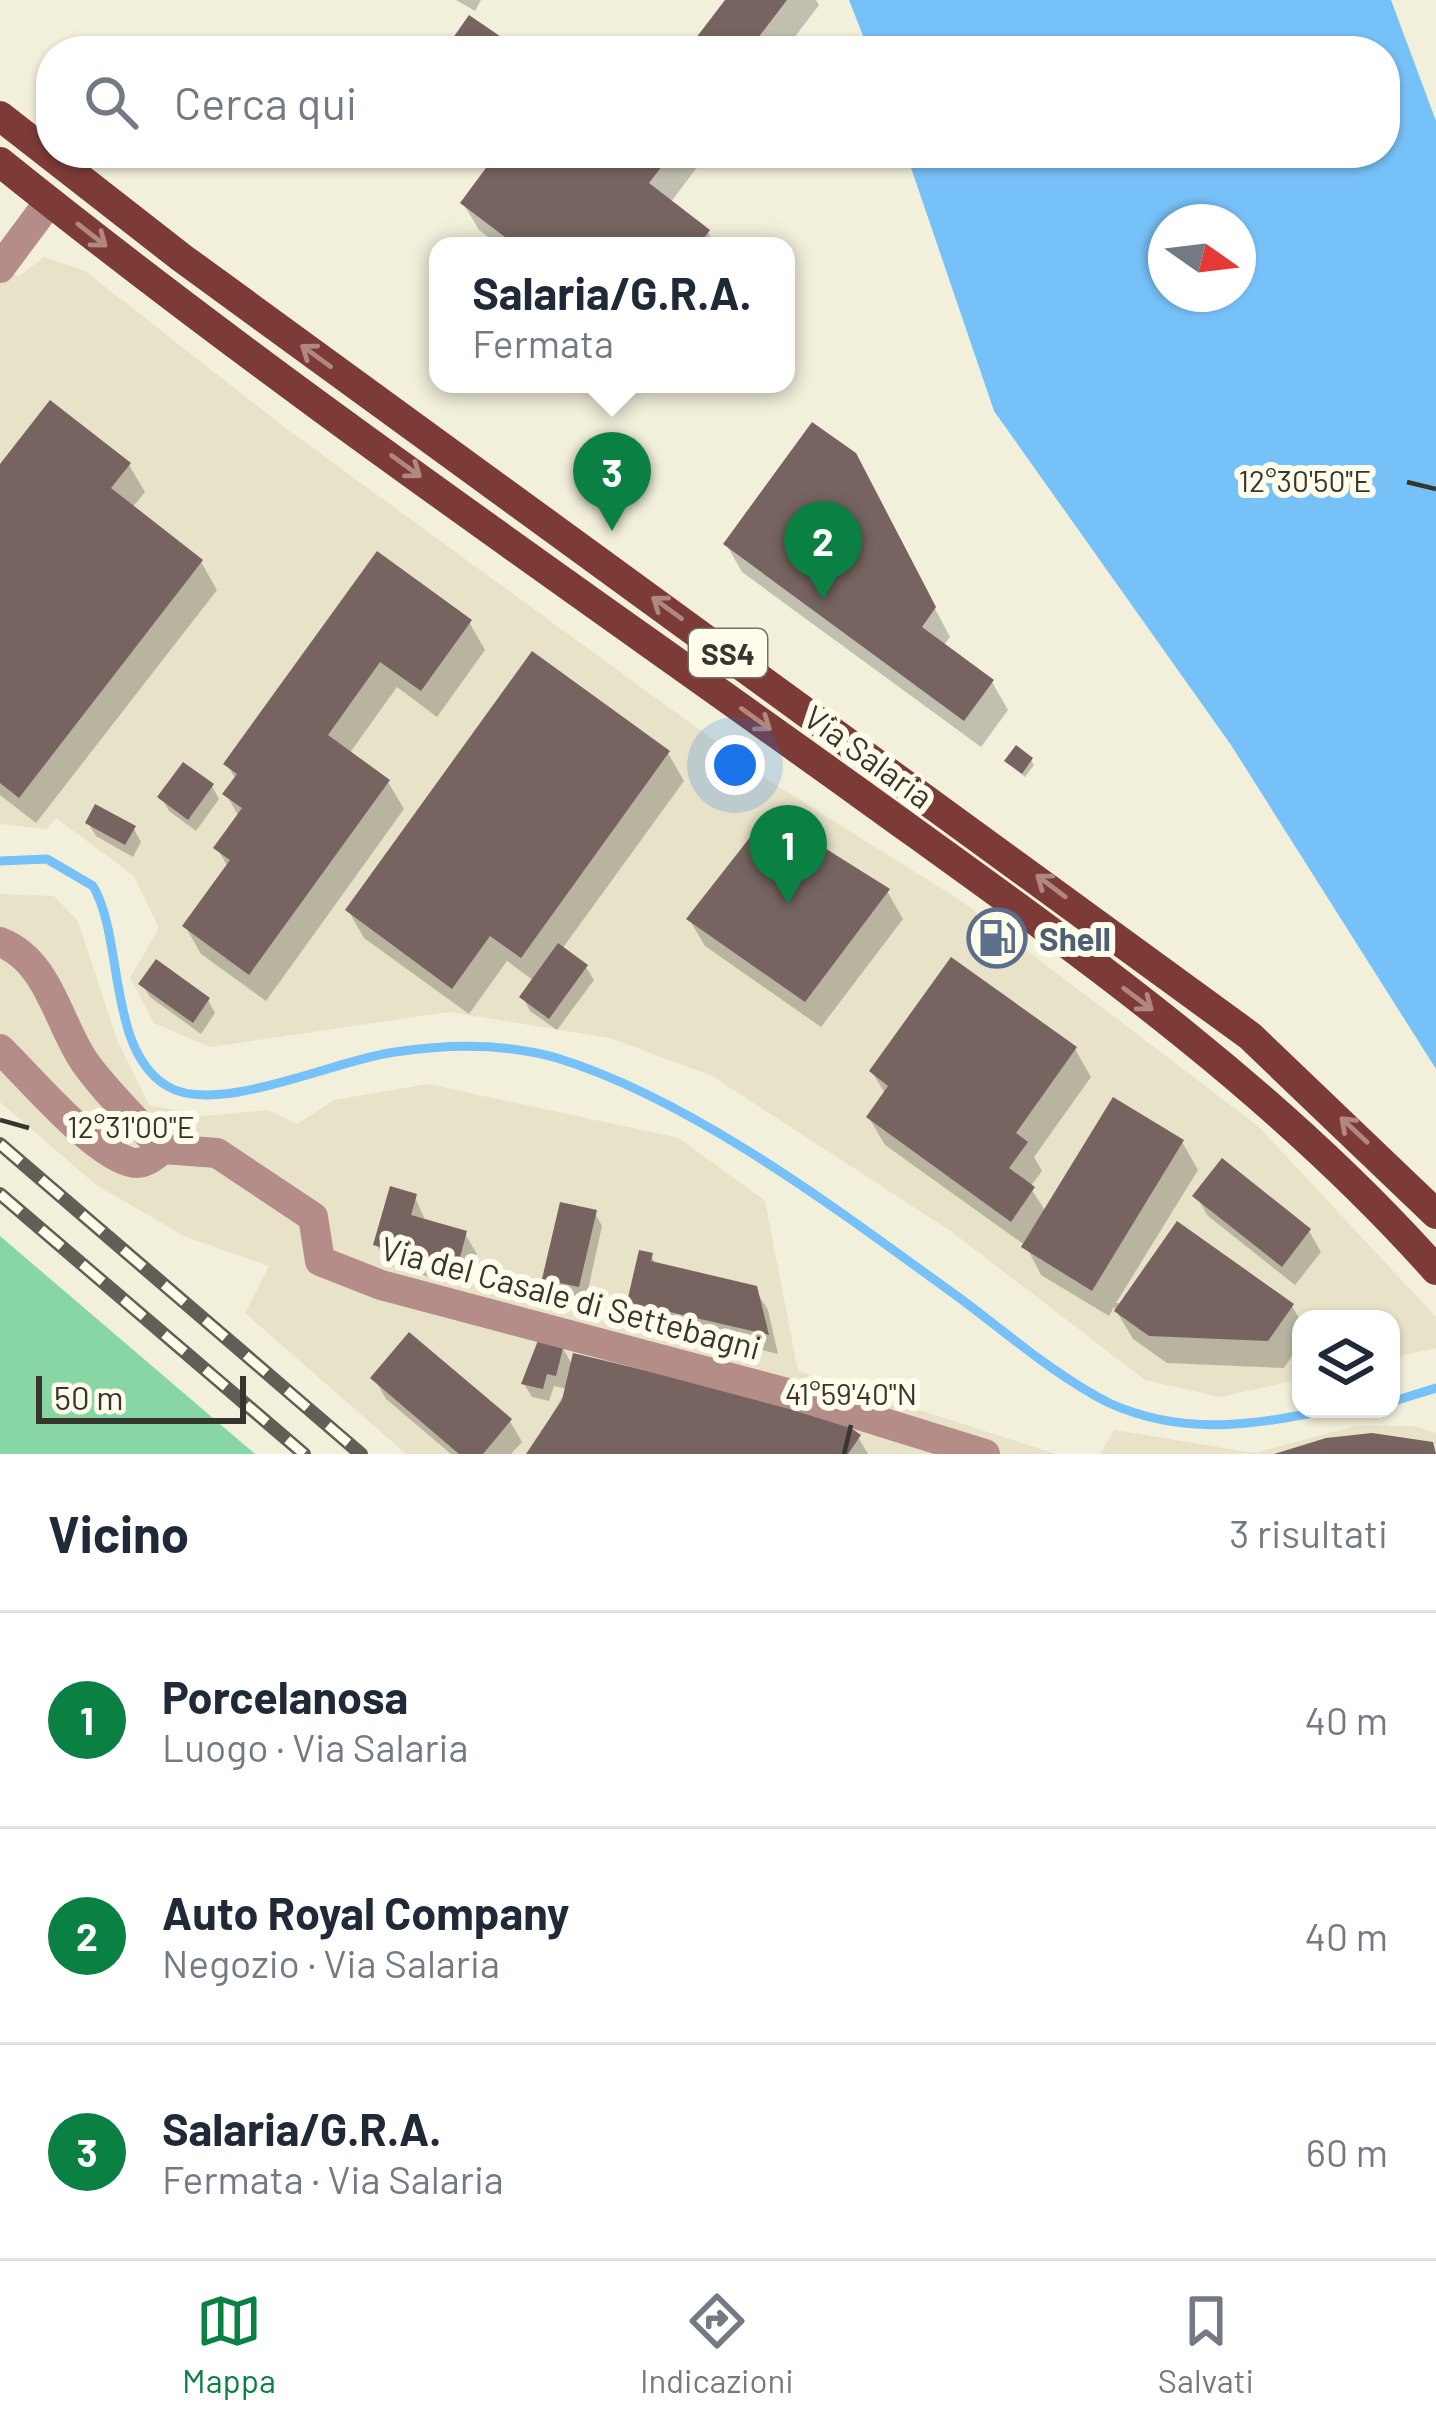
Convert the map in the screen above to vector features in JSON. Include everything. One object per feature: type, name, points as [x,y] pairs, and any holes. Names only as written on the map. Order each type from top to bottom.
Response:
[{"type":"main road","name":"Via Salaria","points":[[0,116],[36,144]]},
{"type":"main road","name":"Via Salaria","points":[[0,162],[162,291],[986,884],[1232,1070],[1308,1136],[1436,1270]]},
{"type":"main road","name":"Via Salaria","points":[[67,168],[182,258],[1004,851],[1250,1036],[1436,1214]]},
{"type":"street","points":[[0,268],[10,234],[49,202]]},
{"type":"street","points":[[0,942],[50,989],[84,1062],[163,1149],[146,1162],[131,1163],[0,1049]]},
{"type":"street","name":"Via del Casale di Settebagni","points":[[163,1149],[217,1153],[313,1217],[320,1261],[381,1285],[790,1394],[985,1454]]},
{"type":"shaded area","points":[[44,257],[85,271],[284,427],[771,782],[960,900],[1258,1126],[1436,1317],[1436,1348],[1400,1356],[1400,1310],[1292,1310],[1292,1381],[1220,1397],[1145,1380],[952,1232],[712,1076],[610,1038],[449,1012],[210,1047],[154,1023],[130,978],[159,928],[134,876],[56,818],[46,829],[0,824],[0,263],[18,277]]},
{"type":"shaded area","points":[[0,894],[54,896],[78,921],[117,1040],[149,1105],[204,1116],[268,1110],[297,1124],[334,1100],[428,1084],[679,1138],[765,1201],[798,1371],[1056,1454],[406,1454],[245,1313],[269,1266],[184,1236],[95,1184],[0,1102]]},
{"type":"shaded area","points":[[1356,1426],[1414,1426],[1436,1433],[1436,1454],[1100,1454],[1114,1430],[1254,1453]]},
{"type":"green space","points":[[0,1236],[255,1454],[0,1454]]},
{"type":"water","points":[[849,0],[1391,0],[1436,121],[1436,1069],[1231,745],[994,411],[911,168],[1400,168],[1400,36],[863,36]]},
{"type":"building","points":[[725,0],[787,0],[759,36],[697,36]]},
{"type":"building","points":[[469,15],[500,36],[454,36]]},
{"type":"building","points":[[486,168],[660,168],[649,183],[710,230],[705,237],[505,237],[460,203]]},
{"type":"building","points":[[50,400],[131,463],[111,488],[203,560],[19,798],[0,783],[0,464]]},
{"type":"building","points":[[812,422],[856,453],[936,607],[922,627],[994,680],[964,721],[723,544]]},
{"type":"building","points":[[377,551],[472,620],[421,691],[380,662],[328,735],[390,780],[249,975],[182,926],[230,860],[213,848],[242,808],[222,794],[237,774],[223,764]]},
{"type":"building","points":[[532,651],[670,751],[521,958],[490,936],[452,989],[345,910]]},
{"type":"building","points":[[1016,745],[1033,758],[1022,774],[1004,761]]},
{"type":"building","points":[[183,762],[214,784],[188,820],[157,797]]},
{"type":"building","points":[[95,804],[136,826],[125,845],[85,823]]},
{"type":"building","points":[[769,813],[890,889],[805,1002],[686,919]]},
{"type":"building","points":[[558,943],[588,965],[549,1019],[519,997]]},
{"type":"building","points":[[951,957],[1077,1047],[1016,1133],[1028,1142],[1009,1168],[1035,1187],[1011,1222],[866,1117],[888,1086],[869,1071]]},
{"type":"building","points":[[156,959],[210,998],[193,1023],[138,984]]},
{"type":"building","points":[[1113,1097],[1184,1140],[1092,1291],[1021,1247]]},
{"type":"building","points":[[1222,1158],[1311,1229],[1282,1267],[1192,1196]]},
{"type":"building","points":[[390,1186],[417,1194],[411,1215],[467,1231],[457,1269],[373,1245]]},
{"type":"building","points":[[560,1202],[597,1210],[579,1287],[542,1279]]},
{"type":"building","points":[[1177,1221],[1294,1304],[1268,1341],[1149,1336],[1114,1311]]},
{"type":"building","points":[[639,1250],[653,1253],[651,1261],[757,1286],[769,1335],[627,1302]]},
{"type":"building","points":[[409,1332],[512,1419],[483,1454],[459,1454],[370,1378]]},
{"type":"building","points":[[539,1338],[564,1344],[556,1376],[547,1374],[543,1389],[521,1384]]},
{"type":"building","points":[[573,1353],[834,1416],[861,1435],[848,1454],[526,1454],[562,1400]]},
{"type":"building","points":[[1372,1433],[1433,1442],[1436,1454],[1274,1454],[1326,1438]]},
{"type":"waterway","points":[[0,861],[47,859],[93,886],[103,908],[134,1047],[167,1086],[189,1094],[246,1091],[371,1057],[436,1047],[497,1047],[557,1058],[662,1102],[767,1163],[1052,1368],[1109,1403],[1137,1414],[1192,1424],[1292,1417]]},
{"type":"waterway","points":[[1400,1399],[1436,1388]]},
{"type":"railway","points":[[0,1144],[361,1454]]},
{"type":"railway","points":[[0,1194],[304,1454]]},
{"type":"place","name":"Salaria/G.R.A.","points":[[612,531]]},
{"type":"place","name":"Auto Royal Company","points":[[823,600]]},
{"type":"place","name":"Porcelanosa","points":[[788,904]]},
{"type":"place","name":"Shell","points":[[997,938]]}]
